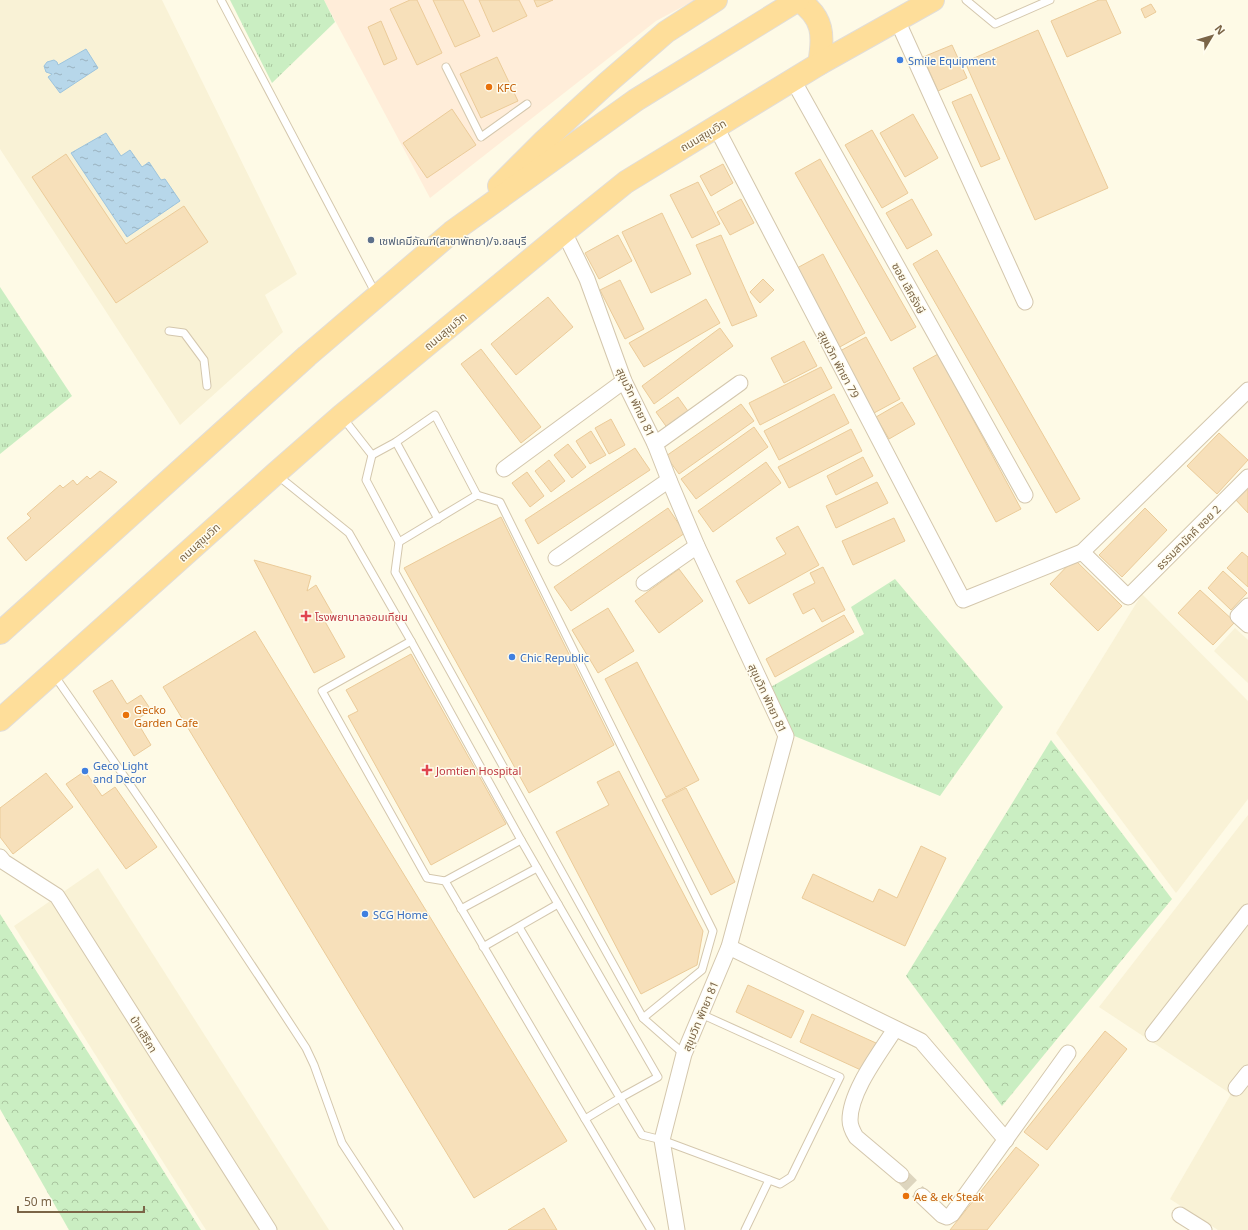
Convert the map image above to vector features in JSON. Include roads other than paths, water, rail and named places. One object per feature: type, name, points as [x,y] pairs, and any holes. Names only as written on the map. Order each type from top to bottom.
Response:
[{"type":"highway","points":[[0,633],[307,356],[452,232],[544,141],[606,84],[666,32],[716,0]]},
{"type":"highway","points":[[452,232],[636,100],[798,0],[807,6],[816,18],[821,31],[823,44],[819,64]]},
{"type":"highway","name":"ถนนสุขุมวิท","points":[[0,720],[342,416],[626,182],[819,64],[933,0]]},
{"type":"street","points":[[896,20],[1025,302]]},
{"type":"street","name":"ซอย เลิศรังษี","points":[[793,80],[1025,495]]},
{"type":"street","name":"สุขุมวิท พัทยา 79","points":[[716,127],[963,600],[1082,552]]},
{"type":"street","name":"สุขุมวิท พัทยา 81","points":[[564,232],[587,279],[624,381],[655,444],[697,546],[786,736],[729,947],[684,1054],[662,1140],[677,1230]]},
{"type":"street","points":[[504,469],[624,381]]},
{"type":"street","points":[[655,444],[740,383]]},
{"type":"street","points":[[1082,552],[1248,390]]},
{"type":"street","name":"ธรรมสามัคคี ซอย 2","points":[[1082,552],[1128,597],[1248,477]]},
{"type":"street","points":[[556,558],[669,480]]},
{"type":"street","points":[[644,583],[697,546]]},
{"type":"street","points":[[1248,606],[1238,616],[1248,625]]},
{"type":"street","name":"บ้านสิริคา","points":[[0,856],[4,862],[57,896],[269,1230]]},
{"type":"street","points":[[1153,1034],[1248,912]]},
{"type":"street","points":[[729,947],[920,1041],[1006,1140]]},
{"type":"street","points":[[895,1029],[859,1087],[854,1100],[850,1120],[852,1130],[856,1137],[901,1175]]},
{"type":"street","points":[[922,1196],[942,1215],[947,1217],[952,1214],[1068,1053]]},
{"type":"street","points":[[1236,1088],[1248,1073]]},
{"type":"street","points":[[1180,1214],[1204,1230]]},
{"type":"lane","points":[[221,0],[377,296]]},
{"type":"lane","points":[[966,0],[995,24],[1050,0]]},
{"type":"lane","points":[[446,67],[481,137],[527,104]]},
{"type":"lane","points":[[170,331],[184,333],[204,360],[206,386]]},
{"type":"lane","points":[[643,1018],[702,970],[713,931],[500,502],[477,495],[435,415],[396,442],[372,455],[366,480],[399,542],[395,572],[643,1018],[684,1054]]},
{"type":"lane","points":[[342,416],[372,455]]},
{"type":"lane","points":[[396,442],[438,519]]},
{"type":"lane","points":[[275,474],[349,533],[411,641],[521,840],[658,1077],[585,1119]]},
{"type":"lane","points":[[399,542],[477,495]]},
{"type":"lane","points":[[411,641],[322,691],[427,878],[445,881],[521,840]]},
{"type":"lane","points":[[52,673],[228,928],[306,1048],[314,1065],[342,1143],[400,1230]]},
{"type":"lane","points":[[461,909],[537,868]]},
{"type":"lane","points":[[445,881],[651,1230]]},
{"type":"lane","points":[[483,947],[558,904]]},
{"type":"lane","points":[[519,927],[642,1135],[662,1140],[780,1184],[791,1177],[840,1077],[701,1014]]},
{"type":"lane","points":[[745,1230],[769,1180]]},
{"type":"water","points":[[86,49],[98,68],[60,93],[48,77],[52,74],[46,72],[44,66],[47,62],[54,60],[58,65]]},
{"type":"water","points":[[106,133],[121,156],[130,150],[142,167],[149,162],[161,180],[165,179],[180,201],[127,237],[71,153]]},
{"type":"tunnel","points":[[901,1175],[922,1196]]},
{"type":"place","name":"Smile Equipment","points":[[900,60]]},
{"type":"place","name":"KFC","points":[[489,87]]},
{"type":"place","name":"เซฟเคมีภัณฑ์(สาขาพัทยา)/จ.ชลบุรี","points":[[371,240]]},
{"type":"place","name":"โรงพยาบาลจอมเทียน","points":[[306,616]]},
{"type":"place","name":"Chic Republic","points":[[512,657]]},
{"type":"place","name":"Gecko Garden Cafe","points":[[126,715]]},
{"type":"place","name":"Jomtien Hospital","points":[[427,770]]},
{"type":"place","name":"Geco Light and Decor","points":[[85,771]]},
{"type":"place","name":"SCG Home","points":[[365,914]]},
{"type":"place","name":"Ae & ek Steak","points":[[906,1196]]}]
